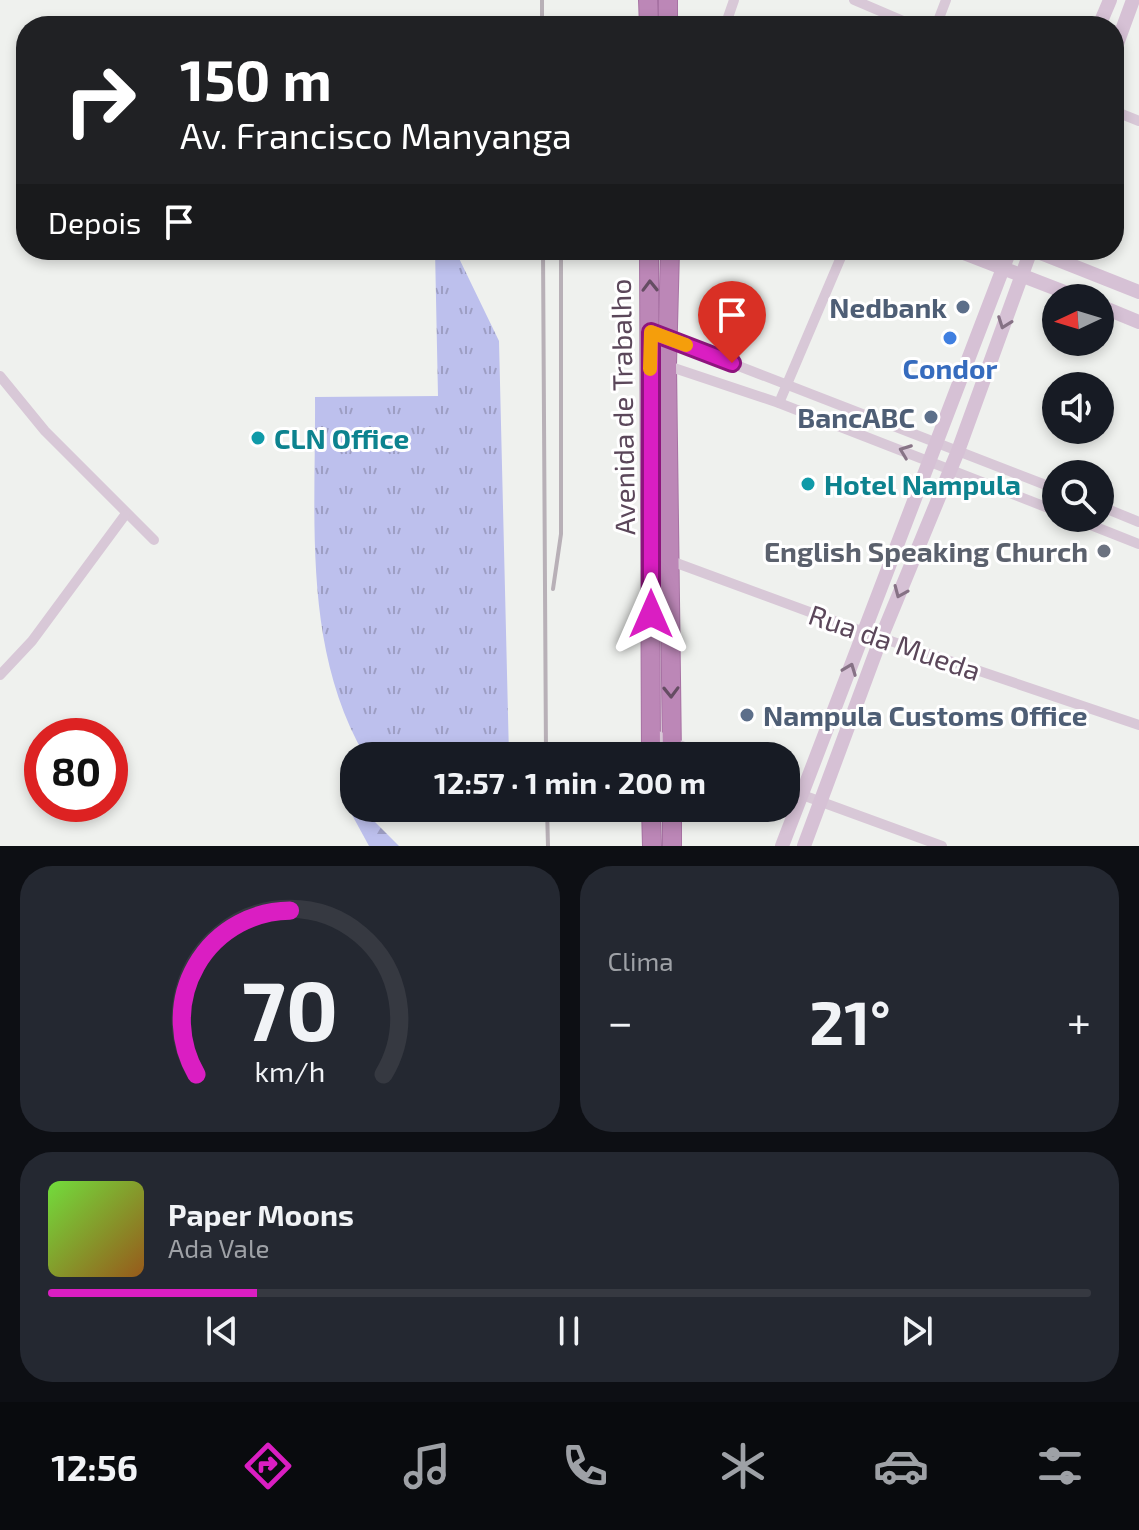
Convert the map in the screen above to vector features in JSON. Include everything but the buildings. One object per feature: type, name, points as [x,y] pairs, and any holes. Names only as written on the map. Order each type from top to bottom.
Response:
[{"type":"highway","name":"Avenida de Trabalho","points":[[649,260],[651,332],[658,363],[671,561],[672,742]]},
{"type":"highway","name":"Avenida de Trabalho","points":[[651,742],[652,554],[658,363],[669,338],[670,260]]},
{"type":"highway","points":[[651,822],[652,846]]},
{"type":"highway","points":[[672,822],[672,846]]},
{"type":"main road","points":[[1124,25],[1133,0]]},
{"type":"main road","points":[[982,260],[1045,284]]},
{"type":"main road","points":[[782,846],[1006,260]]},
{"type":"main road","points":[[804,846],[881,638],[951,470],[1028,260]]},
{"type":"main road","points":[[1057,260],[1139,292]]},
{"type":"main road","points":[[1114,312],[1139,322]]},
{"type":"street","points":[[854,0],[892,16]]},
{"type":"street","points":[[779,403],[840,260]]},
{"type":"street","points":[[651,332],[1042,484]]},
{"type":"street","points":[[658,363],[779,403],[1042,506]]},
{"type":"street","points":[[0,376],[45,431],[125,515],[154,540]]},
{"type":"street","points":[[1114,512],[1139,522]]},
{"type":"street","points":[[0,675],[32,641],[125,515]]},
{"type":"street","points":[[1109,532],[1139,544]]},
{"type":"street","name":"Rua da Mueda","points":[[652,554],[881,638],[1139,725]]},
{"type":"street","points":[[651,733],[663,742]]},
{"type":"street","points":[[801,795],[942,846]]},
{"type":"green space","points":[[435,260],[460,260],[499,341],[509,742],[358,742],[331,671],[322,626],[315,535],[315,397],[438,396]]},
{"type":"green space","points":[[356,822],[375,822],[399,846],[369,846]]},
{"type":"railway","points":[[542,0],[542,16]]},
{"type":"railway","points":[[543,260],[546,742]]},
{"type":"railway","points":[[553,589],[561,534],[561,260]]},
{"type":"railway","points":[[547,822],[548,846]]},
{"type":"slow traffic","points":[[650,369],[651,332],[686,345]]},
{"type":"place","name":"Nedbank","points":[[963,307]]},
{"type":"place","name":"Condor","points":[[950,338]]},
{"type":"place","name":"BancABC","points":[[931,417]]},
{"type":"place","name":"CLN Office","points":[[258,438]]},
{"type":"place","name":"Hotel Nampula","points":[[808,484]]},
{"type":"place","name":"English Speaking Church","points":[[1104,551]]},
{"type":"place","name":"Nampula Customs Office","points":[[747,715]]},
{"type":"route","points":[[651,614],[651,332],[732,363]]}]
